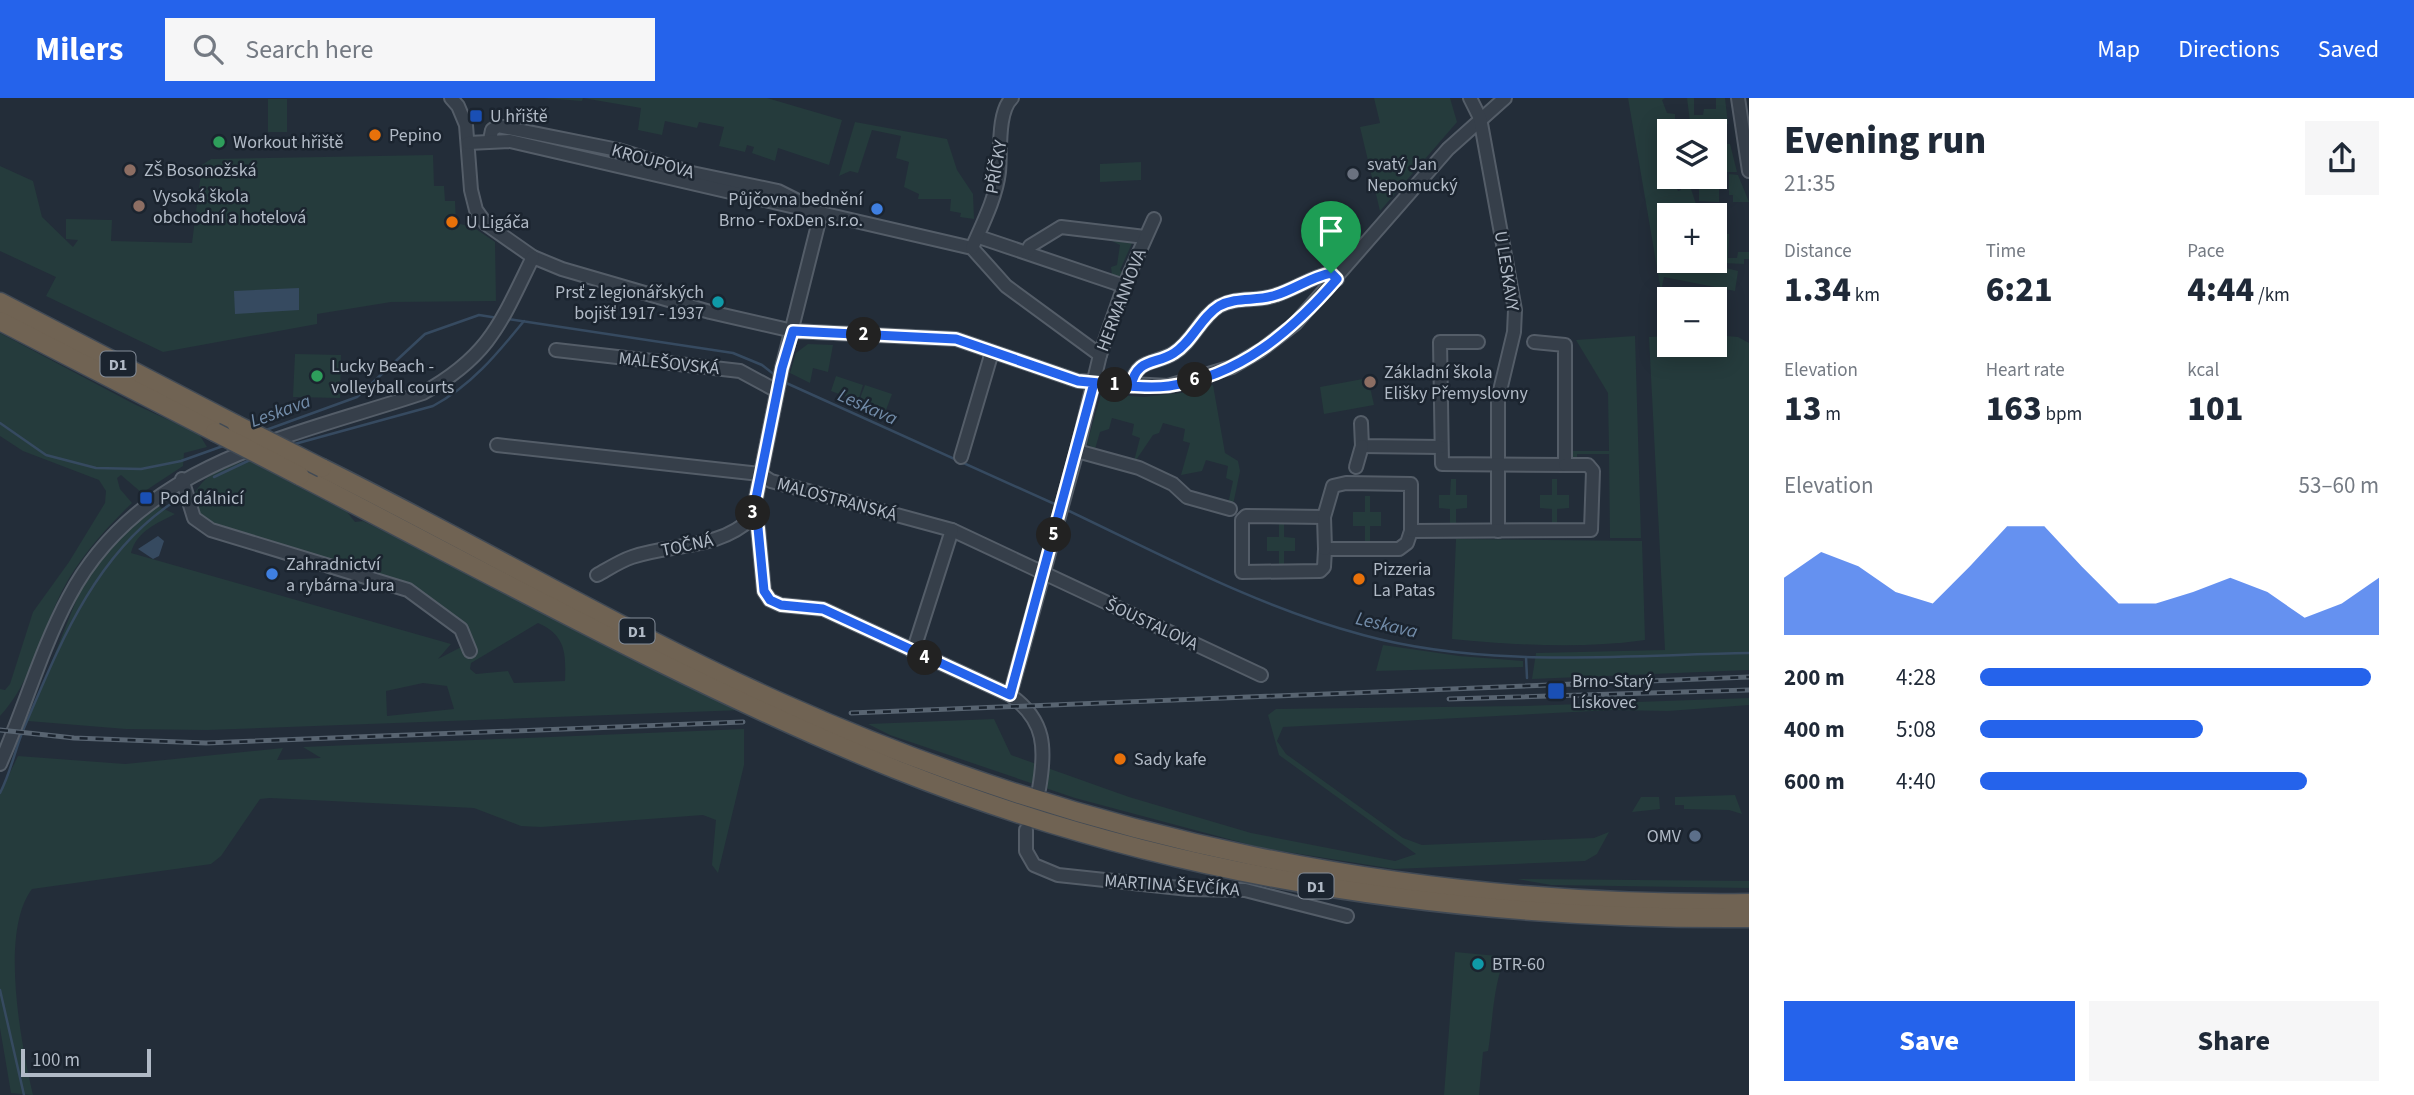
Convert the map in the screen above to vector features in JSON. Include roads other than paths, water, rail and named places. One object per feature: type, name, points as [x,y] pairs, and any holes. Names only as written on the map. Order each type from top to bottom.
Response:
[{"type":"highway","name":"D1","points":[[0,302],[779,702],[960,776],[1093,818],[1252,858],[1401,883],[1542,898],[1749,903]]},
{"type":"highway","name":"D1","points":[[0,321],[756,709],[922,779],[1081,831],[1235,871],[1438,904],[1593,917],[1749,918]]},
{"type":"street","name":"PŘÍČKY","points":[[975,243],[999,176],[1005,108],[1012,98]]},
{"type":"street","name":"U LESKAVY","points":[[1470,98],[1480,118],[1515,310],[1514,332],[1498,399],[1498,531]]},
{"type":"street","points":[[458,101],[464,117],[469,147],[471,190],[476,209],[486,224],[533,257],[562,269],[681,304],[793,331],[956,339],[1045,372],[1094,383],[1168,386],[1232,367],[1262,350],[1295,324],[1448,149],[1505,98]]},
{"type":"street","points":[[1738,98],[1745,117],[1749,172]]},
{"type":"street","name":"KROUPOVA","points":[[469,147],[490,140],[492,130],[498,126],[618,150],[692,173],[778,191],[820,217],[975,243]]},
{"type":"street","points":[[820,217],[793,331],[780,373],[752,518],[758,528],[764,591],[770,600],[781,605],[823,609],[1010,695],[1026,706],[1035,718],[1045,755],[1039,789]]},
{"type":"street","name":"HERMANNOVA","points":[[1010,695],[1077,451],[1100,355],[1124,286],[1154,219]]},
{"type":"street","points":[[1027,252],[1030,246],[1061,227],[1145,237]]},
{"type":"street","points":[[975,243],[1027,252],[1124,286]]},
{"type":"street","points":[[975,243],[1006,286],[1100,355]]},
{"type":"street","points":[[0,764],[69,597],[93,560],[120,528],[146,504],[182,479],[212,463],[423,393],[455,375],[478,354],[497,329],[510,308],[533,257]]},
{"type":"street","points":[[1131,386],[1133,375],[1147,361],[1172,355],[1216,307],[1235,299],[1274,296],[1319,275],[1331,273],[1337,279]]},
{"type":"street","points":[[1411,531],[1591,530],[1593,471],[1588,465],[1442,464],[1440,342],[1478,342]]},
{"type":"street","points":[[1534,342],[1565,345],[1565,465]]},
{"type":"street","name":"MALEŠOVSKÁ","points":[[556,350],[740,371],[777,389]]},
{"type":"street","points":[[961,457],[992,352]]},
{"type":"street","points":[[1356,467],[1362,446],[1361,423]]},
{"type":"street","name":"MALOSTRANSKÁ","points":[[497,445],[760,474],[771,481],[952,530],[1043,573]]},
{"type":"street","points":[[1362,446],[1441,447]]},
{"type":"street","points":[[1077,451],[1139,468],[1173,484],[1187,497],[1230,509]]},
{"type":"street","points":[[182,479],[194,518],[211,530],[408,590],[461,629],[470,651]]},
{"type":"street","points":[[1324,517],[1246,516],[1242,520],[1242,572],[1314,572],[1324,567],[1324,517],[1333,486],[1346,483],[1411,484],[1411,531],[1407,543],[1399,549],[1325,549]]},
{"type":"street","name":"TOČNÁ","points":[[597,575],[631,557],[719,539],[737,532],[752,518]]},
{"type":"street","points":[[913,652],[952,530]]},
{"type":"street","name":"ŠOUSTALOVA","points":[[1043,573],[1261,675]]},
{"type":"street","name":"MARTINA ŠEVČÍKA","points":[[1026,830],[1026,851],[1034,865],[1058,875],[1189,889],[1245,890],[1347,916]]},
{"type":"water","points":[[299,288],[299,310],[235,314],[234,291]]},
{"type":"water","points":[[158,536],[164,541],[159,556],[153,559],[138,549]]},
{"type":"waterway","name":"Leskava","points":[[266,430],[357,397],[425,334],[479,315],[498,318]]},
{"type":"waterway","name":"Leskava","points":[[508,319],[733,353],[762,365],[776,376]]},
{"type":"waterway","points":[[291,445],[433,406],[471,379],[524,321]]},
{"type":"waterway","name":"Leskava","points":[[784,382],[1059,506]]},
{"type":"waterway","name":"Leskava","points":[[0,423],[46,455],[96,468],[141,469],[181,461],[223,446]]},
{"type":"waterway","points":[[214,477],[252,459]]},
{"type":"waterway","points":[[0,793],[37,696],[82,604],[121,549],[145,524],[172,503]]},
{"type":"waterway","name":"Leskava","points":[[1065,509],[1248,595],[1324,623],[1410,646],[1555,658],[1749,653]]},
{"type":"waterway","points":[[1526,657],[1527,678]]},
{"type":"waterway","points":[[0,990],[24,1095]]},
{"type":"railway","points":[[851,713],[1749,677]]},
{"type":"railway","points":[[1449,699],[1749,690]]},
{"type":"railway","points":[[0,730],[74,738],[206,743],[743,722]]},
{"type":"place","name":"U hřiště","points":[[476,116]]},
{"type":"place","name":"Pepino","points":[[375,135]]},
{"type":"place","name":"Workout hřiště","points":[[219,142]]},
{"type":"place","name":"ZŠ Bosonožská","points":[[130,170]]},
{"type":"place","name":"svatý Jan Nepomucký","points":[[1353,174]]},
{"type":"place","name":"Vysoká škola obchodní a hotelová","points":[[139,206]]},
{"type":"place","name":"Půjčovna bednění Brno - FoxDen s.r.o.","points":[[877,209]]},
{"type":"place","name":"U Ligáča","points":[[452,222]]},
{"type":"place","name":"Prsť z legionářských bojišť 1917 - 1937","points":[[718,302]]},
{"type":"place","name":"Lucky Beach - volleyball courts","points":[[317,376]]},
{"type":"place","name":"Základní škola Elišky Přemyslovny","points":[[1370,382]]},
{"type":"place","name":"Pod dálnicí","points":[[146,498]]},
{"type":"place","name":"Zahradnictví a rybárna Jura","points":[[272,574]]},
{"type":"place","name":"Pizzeria La Patas","points":[[1359,579]]},
{"type":"place","name":"Brno-Starý Lískovec","points":[[1556,691]]},
{"type":"place","name":"Sady kafe","points":[[1120,759]]},
{"type":"place","name":"OMV","points":[[1695,836]]},
{"type":"place","name":"BTR-60","points":[[1478,964]]}]
